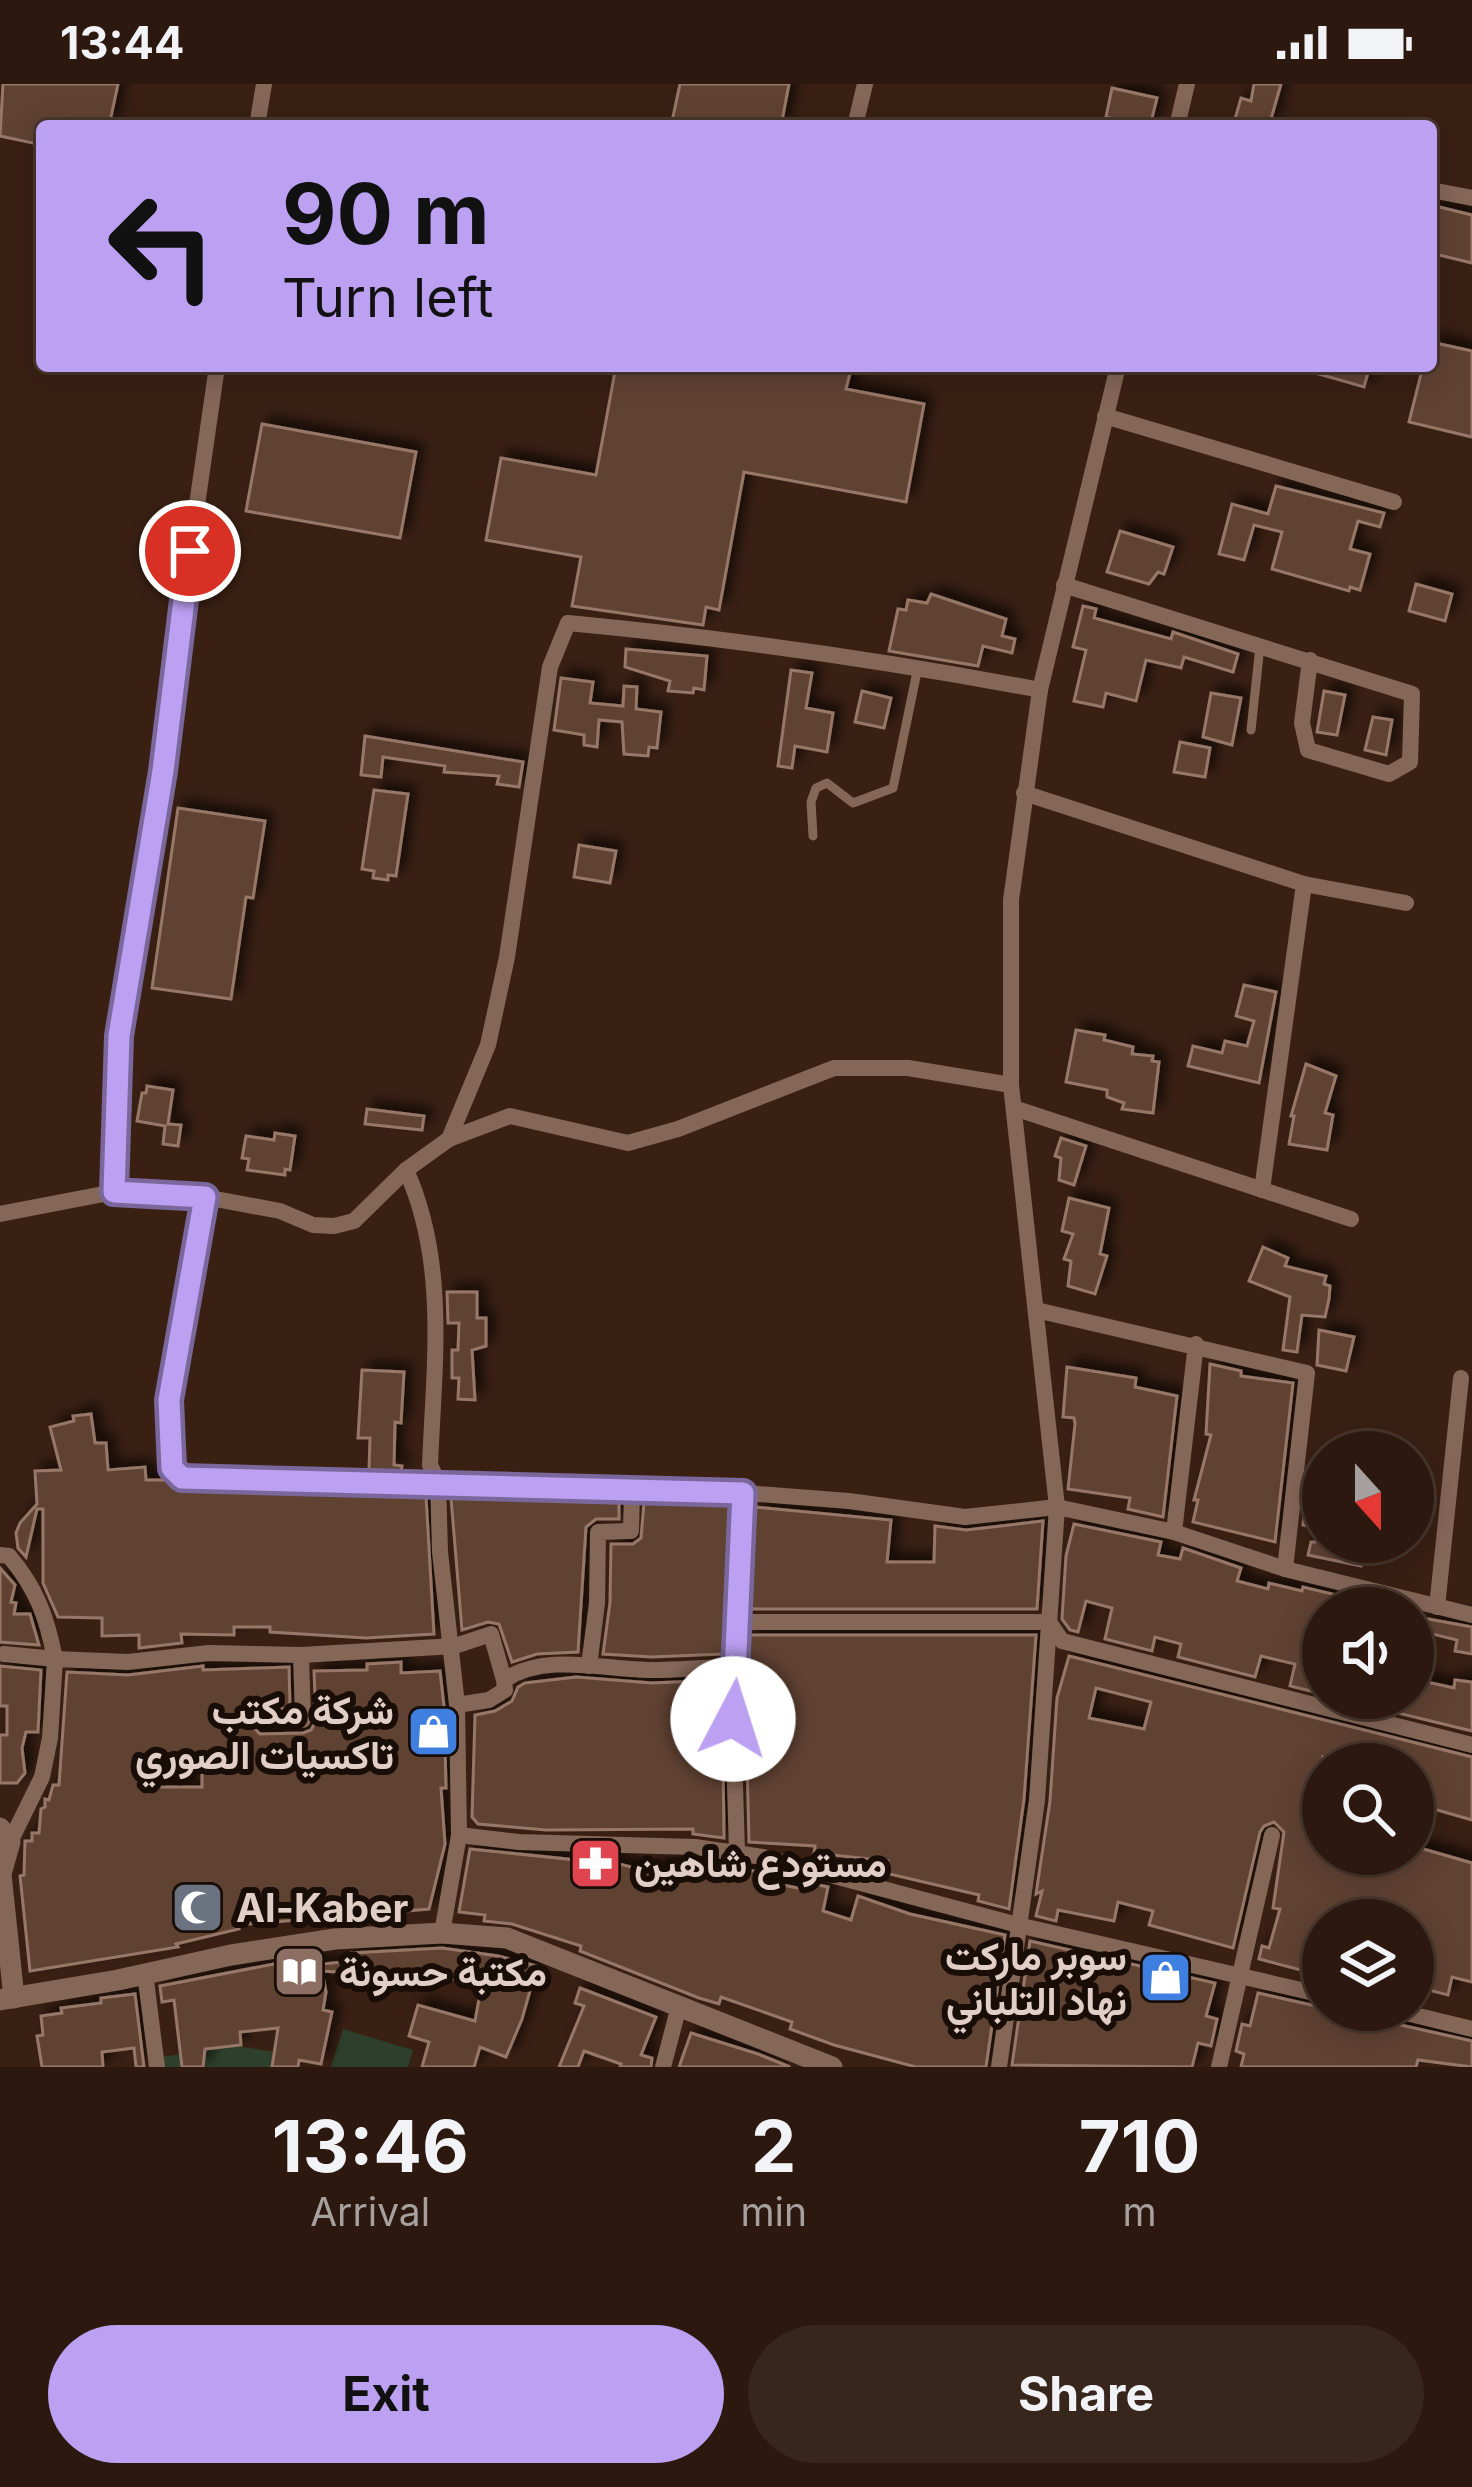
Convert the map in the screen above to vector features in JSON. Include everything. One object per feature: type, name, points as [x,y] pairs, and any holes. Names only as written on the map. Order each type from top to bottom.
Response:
[{"type":"street","points":[[258,120],[264,84]]},
{"type":"street","points":[[856,120],[865,84]]},
{"type":"street","points":[[1178,120],[1182,85]]},
{"type":"street","points":[[1437,191],[1472,198]]},
{"type":"street","points":[[114,1192],[119,1036],[160,790],[216,372]]},
{"type":"street","points":[[999,2067],[1036,1800],[1057,1508],[1011,1085],[1011,900],[1040,690],[1116,372]]},
{"type":"street","points":[[1105,416],[1394,502]]},
{"type":"street","points":[[1064,585],[1310,660],[1412,694],[1410,762],[1389,774],[1308,750],[1302,723],[1310,660]]},
{"type":"street","points":[[449,1139],[488,1045],[507,957],[550,667],[568,623],[718,637],[1040,690]]},
{"type":"street","points":[[1024,793],[1304,884],[1406,903]]},
{"type":"street","points":[[1262,1190],[1304,884]]},
{"type":"street","points":[[0,1214],[114,1192],[205,1197],[280,1211],[313,1225],[334,1226],[354,1221],[406,1170],[449,1139],[510,1116],[628,1143],[678,1129],[835,1068],[908,1068],[1011,1085]]},
{"type":"street","points":[[1014,1108],[1351,1220]]},
{"type":"street","points":[[406,1170],[423,1207],[437,1292],[430,1465],[438,1482],[457,1705],[459,1835],[442,1933]]},
{"type":"street","points":[[205,1197],[169,1400],[168,1447],[176,1475],[743,1493],[965,1517],[1057,1508],[1174,1532],[1285,1569],[1472,1615]]},
{"type":"street","points":[[1036,1310],[1307,1372],[1285,1569]]},
{"type":"street","points":[[1174,1532],[1196,1344]]},
{"type":"street","points":[[1437,1606],[1461,1378]]},
{"type":"street","points":[[589,1666],[597,1603],[598,1532],[631,1532],[632,1489]]},
{"type":"street","points":[[736,1852],[732,1748],[743,1493]]},
{"type":"street","points":[[0,1555],[9,1556],[36,1592],[46,1612],[55,1659],[50,1738],[42,1777],[5,1835],[1,1874],[7,1999],[231,1954],[335,1940],[442,1933],[507,1938],[832,2067]]},
{"type":"street","points":[[740,1622],[1049,1622]]},
{"type":"street","points":[[1049,1622],[1062,1641],[1472,1745]]},
{"type":"street","points":[[4,1654],[128,1661],[209,1653],[301,1655],[449,1645],[490,1634],[505,1690],[489,1700],[457,1705]]},
{"type":"street","points":[[260,1721],[302,1720],[301,1655]]},
{"type":"street","points":[[504,1680],[542,1666],[736,1667]]},
{"type":"street","points":[[1219,2067],[1273,1834]]},
{"type":"street","points":[[459,1835],[736,1852],[1022,1926],[1302,1990]]},
{"type":"street","points":[[145,1973],[157,2067]]},
{"type":"street","points":[[663,2067],[679,2006]]},
{"type":"street","points":[[1434,2020],[1472,2029]]},
{"type":"lane","points":[[1252,730],[1260,646]]},
{"type":"lane","points":[[813,836],[816,788],[827,783],[853,803],[892,788],[918,667]]},
{"type":"green space","points":[[343,2029],[413,2050],[408,2067],[331,2067]]},
{"type":"green space","points":[[236,2046],[301,2056],[299,2067],[162,2067],[161,2057]]},
{"type":"building","points":[[3,84],[118,84],[110,120],[36,120],[36,144],[0,136]]},
{"type":"building","points":[[680,84],[789,84],[782,120],[672,120]]},
{"type":"building","points":[[1254,84],[1281,84],[1271,120],[1235,120],[1241,98],[1251,101]]},
{"type":"building","points":[[1112,88],[1157,98],[1152,120],[1106,117]]},
{"type":"building","points":[[1437,206],[1472,215],[1472,263],[1437,254]]},
{"type":"building","points":[[1437,343],[1472,351],[1472,437],[1409,422],[1422,372],[1437,372]]},
{"type":"building","points":[[615,372],[850,372],[846,389],[924,404],[906,502],[744,472],[719,610],[706,607],[703,625],[572,606],[581,557],[486,540],[501,458],[596,475]]},
{"type":"building","points":[[1312,372],[1368,372],[1364,387]]},
{"type":"building","points":[[262,424],[416,452],[400,538],[246,511]]},
{"type":"building","points":[[1276,486],[1384,513],[1380,527],[1358,521],[1350,549],[1370,554],[1360,590],[1272,569],[1282,532],[1254,525],[1244,560],[1219,554],[1232,504],[1268,514]]},
{"type":"building","points":[[1120,531],[1173,547],[1164,574],[1158,572],[1149,584],[1107,572]]},
{"type":"building","points":[[1416,584],[1452,594],[1445,621],[1409,611]]},
{"type":"building","points":[[931,594],[1006,619],[1002,636],[1015,639],[1012,653],[983,646],[978,666],[889,651],[898,609],[906,610],[908,600],[927,603]]},
{"type":"building","points":[[1083,606],[1096,609],[1094,618],[1171,639],[1173,632],[1238,654],[1233,672],[1184,657],[1181,668],[1146,660],[1136,701],[1106,693],[1103,707],[1074,701],[1086,650],[1073,647]]},
{"type":"building","points":[[626,649],[707,656],[704,690],[668,691],[670,681],[625,667]]},
{"type":"building","points":[[791,670],[812,673],[806,708],[833,713],[827,752],[795,746],[792,768],[778,766]]},
{"type":"building","points":[[561,678],[593,682],[590,703],[623,706],[624,686],[637,687],[636,709],[661,712],[657,748],[649,747],[648,756],[624,754],[622,722],[599,720],[597,747],[584,745],[584,735],[554,730]]},
{"type":"building","points":[[862,691],[891,698],[884,728],[855,722]]},
{"type":"building","points":[[1324,691],[1345,695],[1337,735],[1317,732]]},
{"type":"building","points":[[1211,693],[1241,698],[1232,745],[1203,737]]},
{"type":"building","points":[[1373,717],[1392,720],[1386,755],[1365,750]]},
{"type":"building","points":[[365,736],[523,762],[519,787],[497,784],[499,776],[444,772],[445,766],[383,757],[381,777],[361,775]]},
{"type":"building","points":[[1180,742],[1210,748],[1205,777],[1174,772]]},
{"type":"building","points":[[374,790],[408,794],[396,876],[388,875],[388,880],[373,878],[374,871],[362,869]]},
{"type":"building","points":[[178,808],[265,821],[253,898],[246,897],[231,999],[152,988]]},
{"type":"building","points":[[579,845],[616,851],[610,883],[574,877]]},
{"type":"building","points":[[1244,985],[1276,992],[1259,1083],[1188,1066],[1193,1046],[1222,1053],[1225,1041],[1247,1046],[1254,1021],[1236,1016]]},
{"type":"building","points":[[1076,1030],[1105,1035],[1104,1040],[1133,1047],[1132,1054],[1153,1056],[1152,1061],[1159,1062],[1153,1113],[1122,1109],[1124,1103],[1107,1097],[1107,1090],[1066,1082]]},
{"type":"building","points":[[1306,1064],[1336,1076],[1325,1113],[1333,1115],[1327,1150],[1289,1144],[1291,1116]]},
{"type":"building","points":[[147,1086],[173,1090],[168,1124],[181,1125],[178,1146],[163,1144],[165,1126],[137,1121]]},
{"type":"building","points":[[367,1109],[424,1116],[422,1130],[365,1124]]},
{"type":"building","points":[[275,1133],[295,1136],[290,1170],[285,1169],[285,1175],[247,1170],[249,1159],[242,1158],[246,1136],[274,1140]]},
{"type":"building","points":[[1061,1138],[1086,1146],[1074,1185],[1059,1180],[1061,1158],[1055,1156]]},
{"type":"building","points":[[1069,1198],[1109,1208],[1100,1254],[1107,1256],[1095,1294],[1068,1286],[1071,1261],[1064,1259],[1073,1234],[1062,1231]]},
{"type":"building","points":[[1263,1247],[1288,1258],[1285,1266],[1326,1276],[1324,1284],[1330,1286],[1325,1317],[1302,1315],[1297,1352],[1283,1350],[1290,1297],[1249,1281]]},
{"type":"building","points":[[447,1292],[477,1292],[477,1318],[486,1318],[486,1346],[472,1350],[475,1400],[458,1399],[459,1378],[452,1378],[459,1323],[448,1323]]},
{"type":"building","points":[[1319,1330],[1354,1337],[1346,1371],[1317,1365]]},
{"type":"building","points":[[1210,1364],[1241,1371],[1241,1376],[1293,1383],[1275,1542],[1193,1522],[1211,1435],[1206,1434]]},
{"type":"building","points":[[1067,1367],[1136,1378],[1135,1387],[1177,1396],[1163,1517],[1128,1509],[1130,1498],[1068,1489],[1075,1424],[1074,1418],[1063,1417]]},
{"type":"building","points":[[362,1370],[404,1372],[401,1423],[395,1422],[394,1465],[402,1466],[401,1471],[369,1470],[370,1438],[358,1438]]},
{"type":"building","points":[[91,1414],[95,1443],[106,1443],[108,1470],[145,1467],[146,1480],[165,1480],[181,1491],[426,1497],[434,1634],[366,1638],[234,1627],[234,1635],[181,1634],[182,1643],[139,1648],[139,1635],[102,1636],[102,1618],[58,1617],[43,1583],[43,1509],[37,1509],[26,1557],[18,1548],[16,1533],[37,1504],[35,1471],[61,1470],[50,1427]]},
{"type":"building","points":[[451,1498],[619,1502],[619,1519],[596,1519],[586,1527],[578,1652],[537,1654],[512,1662],[499,1624],[488,1622],[462,1630]]},
{"type":"building","points":[[644,1503],[730,1505],[723,1654],[603,1654],[611,1544],[633,1544],[641,1538]]},
{"type":"building","points":[[755,1507],[891,1520],[887,1562],[934,1562],[935,1526],[966,1530],[1043,1521],[1037,1609],[751,1609]]},
{"type":"building","points":[[1074,1524],[1161,1542],[1158,1555],[1180,1559],[1183,1548],[1241,1568],[1237,1581],[1302,1591],[1302,1689],[1290,1686],[1295,1664],[1261,1656],[1255,1677],[1178,1657],[1181,1644],[1155,1637],[1152,1651],[1105,1639],[1112,1608],[1086,1601],[1078,1632],[1070,1630],[1062,1619],[1066,1556]]},
{"type":"building","points":[[0,1568],[15,1585],[14,1614],[30,1614],[39,1645],[0,1642]]},
{"type":"building","points":[[1434,1620],[1472,1627],[1472,1654],[1455,1651],[1457,1640],[1434,1634]]},
{"type":"building","points":[[749,1635],[1036,1635],[1024,1799],[1009,1909],[978,1901],[979,1895],[885,1873],[888,1861],[814,1853],[815,1846],[749,1842]]},
{"type":"building","points":[[1069,1656],[1302,1714],[1302,1719],[1320,1719],[1416,1743],[1302,1743],[1302,1875],[1434,1875],[1434,1852],[1472,1863],[1472,1982],[1452,1977],[1448,1995],[1434,1991],[1434,1899],[1302,1899],[1302,1970],[1259,1959],[1262,1946],[1269,1948],[1280,1909],[1273,1908],[1284,1832],[1274,1822],[1260,1832],[1233,1948],[1149,1925],[1153,1911],[1118,1902],[1114,1921],[1058,1910],[1056,1921],[1036,1916],[1057,1698]],"holes":[[[1096,1688],[1151,1702],[1144,1729],[1089,1718]]]},
{"type":"building","points":[[401,1662],[401,1673],[440,1671],[445,1844],[429,1909],[238,1925],[239,1929],[176,1944],[178,1947],[30,1971],[20,1876],[24,1875],[25,1841],[39,1833],[45,1799],[49,1800],[53,1785],[59,1785],[67,1672],[128,1675],[203,1666],[203,1670],[289,1667],[290,1708],[255,1710],[248,1722],[260,1734],[303,1733],[316,1721],[314,1671],[367,1670],[367,1664]],"holes":[[[202,1755],[202,1787],[150,1787],[150,1756]]]},
{"type":"building","points":[[0,1666],[41,1670],[38,1732],[26,1732],[22,1748],[25,1773],[17,1783],[0,1783],[0,1735],[7,1735],[7,1706],[0,1706]]},
{"type":"building","points":[[576,1677],[652,1683],[722,1680],[724,1838],[693,1834],[693,1829],[546,1830],[478,1824],[472,1817],[475,1715],[512,1701],[525,1683]]},
{"type":"building","points":[[1455,1680],[1472,1682],[1472,1731],[1422,1719],[1434,1719],[1434,1684],[1454,1688]]},
{"type":"building","points":[[1434,1747],[1472,1757],[1472,1820],[1434,1809]]},
{"type":"building","points":[[470,1849],[587,1861],[587,1857],[612,1857],[611,1862],[655,1873],[657,1865],[677,1869],[679,1863],[702,1869],[704,1861],[729,1865],[758,1872],[756,1880],[803,1889],[804,1882],[828,1887],[823,1911],[851,1920],[858,1896],[910,1914],[1005,1935],[986,2067],[916,2067],[834,2045],[790,2029],[792,2022],[721,1997],[719,2004],[699,1998],[580,1951],[581,1946],[512,1924],[484,1921],[485,1915],[459,1912]]},
{"type":"building","points":[[1030,1941],[1215,1983],[1206,2016],[1217,2019],[1211,2046],[1198,2043],[1192,2067],[1012,2065]]},
{"type":"building","points":[[442,1948],[537,1966],[506,2057],[480,2047],[474,2067],[422,2067],[429,2042],[409,2036],[418,2005],[475,2021],[482,1983],[323,1971],[323,1964],[352,1961],[352,1953]]},
{"type":"building","points":[[295,1960],[296,1966],[320,1961],[326,1992],[323,2010],[332,2012],[321,2064],[299,2060],[298,2067],[272,2067],[278,2028],[240,2032],[241,2045],[205,2049],[203,2067],[182,2067],[174,2000],[162,2002],[160,1986]]},
{"type":"building","points":[[580,1988],[656,2017],[641,2055],[652,2058],[651,2067],[620,2067],[584,2051],[578,2067],[559,2067],[584,2006],[575,2003]]},
{"type":"building","points":[[1258,1993],[1302,2003],[1302,2031],[1427,2031],[1472,2041],[1472,2067],[1418,2060],[1416,2067],[1241,2067],[1244,2054],[1236,2051],[1242,2024],[1250,2026]]},
{"type":"building","points":[[135,1994],[144,2067],[136,2067],[134,2048],[102,2052],[103,2067],[42,2067],[37,2036],[43,2035],[41,2016],[101,2003],[101,1998]]},
{"type":"building","points":[[691,2033],[758,2054],[790,2067],[679,2067]]},
{"type":"place","name":"شركة مكتب تاكسيات الصوري","points":[[433,1732]]},
{"type":"place","name":"مستودع شاهين","points":[[595,1863]]},
{"type":"place","name":"Al-Kaber","points":[[197,1908]]},
{"type":"place","name":"مكتبة حسونة","points":[[300,1972]]},
{"type":"place","name":"سوبر ماركت نهاد التلباني","points":[[1166,1978]]},
{"type":"route","points":[[190,551],[163,771],[119,1036],[114,1192],[205,1197],[169,1400],[172,1468],[182,1478],[743,1493],[733,1719]]}]
